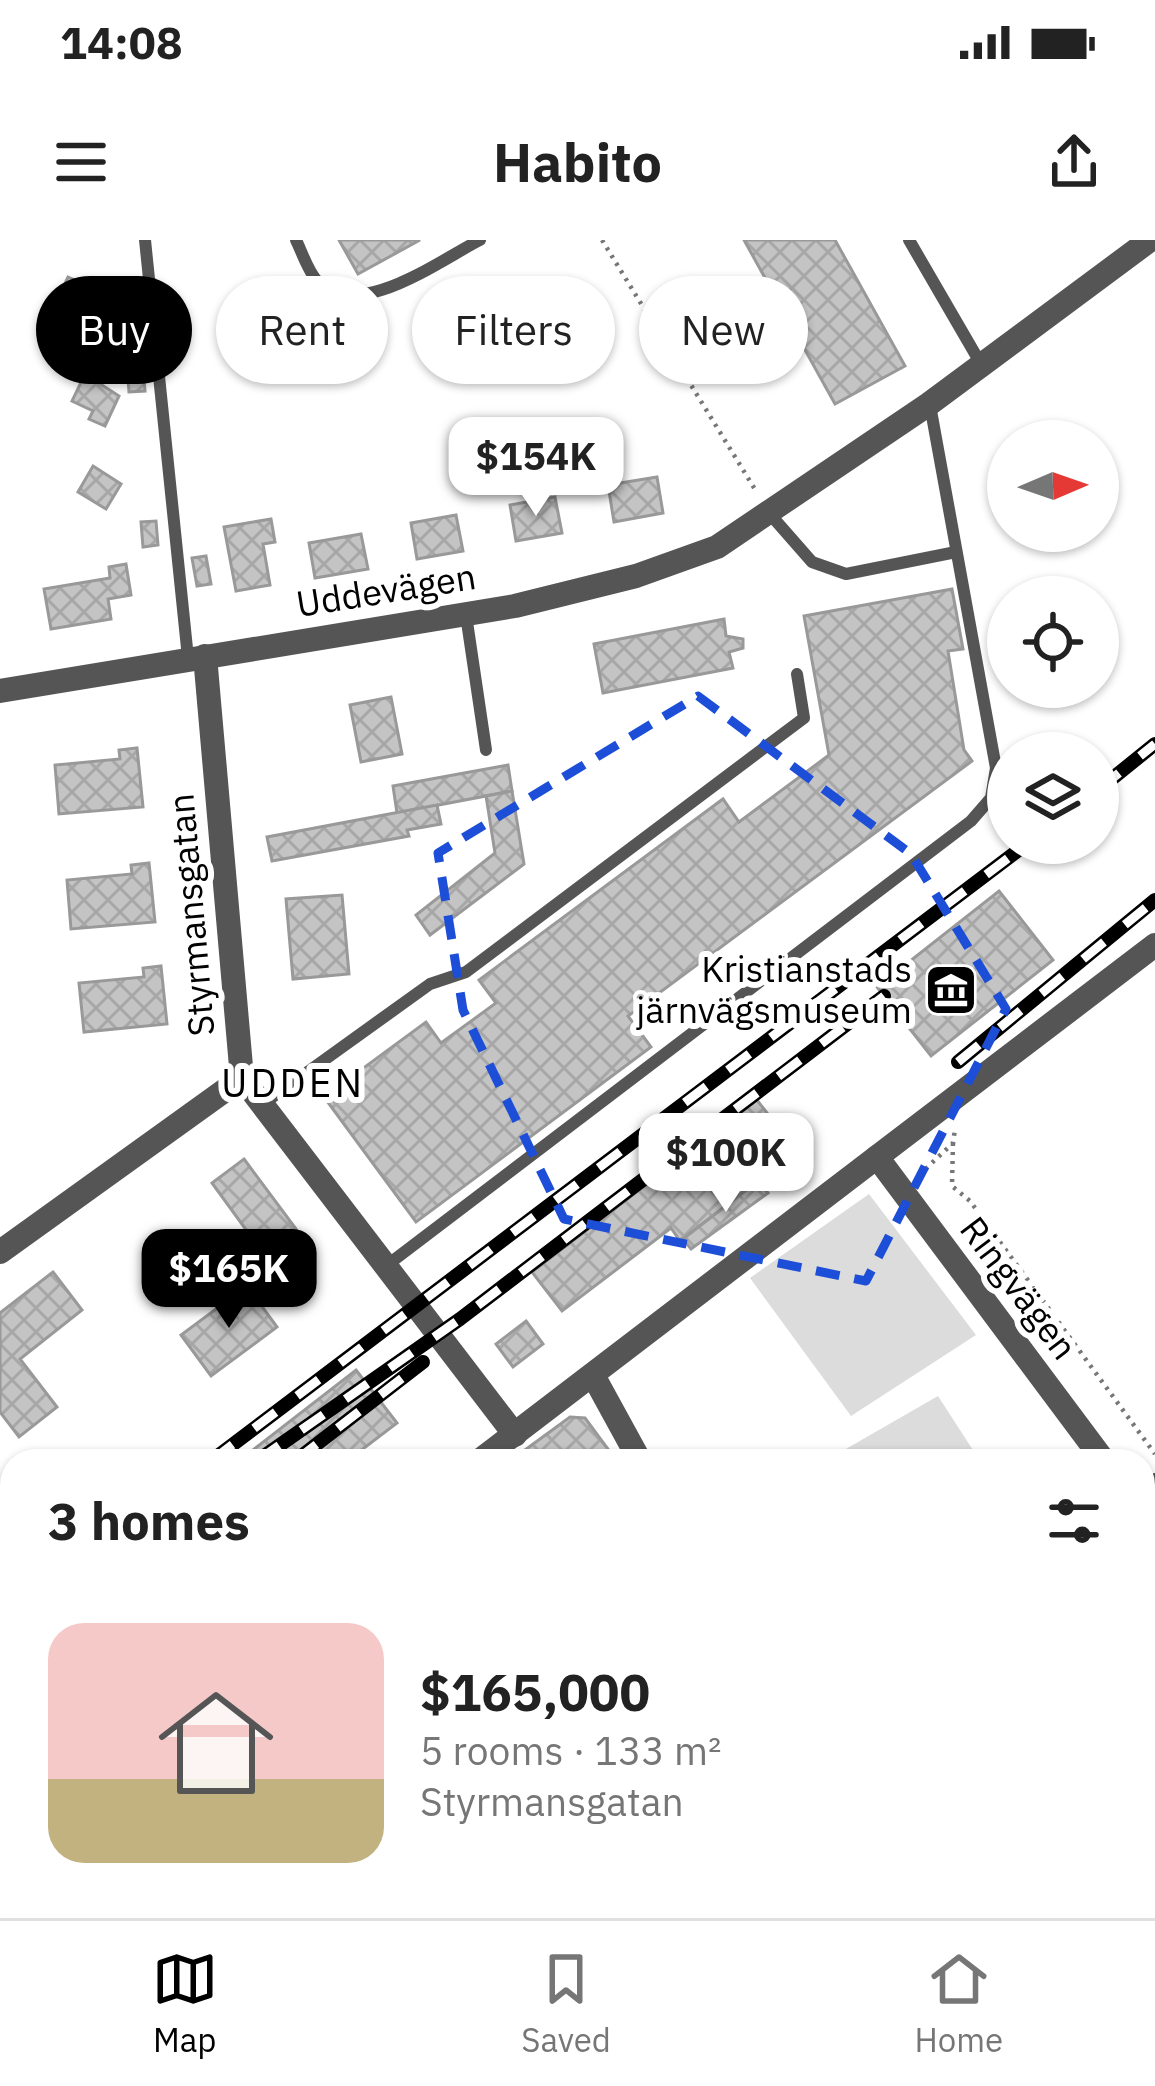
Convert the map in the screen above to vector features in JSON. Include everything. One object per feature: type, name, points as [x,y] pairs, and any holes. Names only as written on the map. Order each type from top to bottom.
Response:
[{"type":"street","name":"Uddevägen","points":[[0,691],[465,614],[636,576],[717,547],[929,404],[1150,240]]},
{"type":"street","name":"Styrmansgatan","points":[[196,657],[242,1078],[515,1436]]},
{"type":"street","points":[[496,1449],[1155,945]]},
{"type":"street","points":[[0,1252],[242,1078]]},
{"type":"street","name":"Ringvägen","points":[[877,1157],[1095,1449]]},
{"type":"street","points":[[594,1377],[633,1449]]},
{"type":"lane","points":[[145,240],[196,657]]},
{"type":"lane","points":[[296,240],[316,281],[341,296],[372,294],[480,240]]},
{"type":"lane","points":[[909,240],[981,364]]},
{"type":"lane","points":[[386,1267],[971,821],[991,798],[996,769],[929,404]]},
{"type":"lane","points":[[769,513],[812,562],[846,574],[956,552]]},
{"type":"lane","points":[[465,614],[486,750]]},
{"type":"lane","points":[[262,1105],[430,984],[466,972],[804,718],[796,674]]},
{"type":"path","points":[[602,240],[769,513]]},
{"type":"path","points":[[961,1094],[952,1186],[970,1201],[1151,1449]]},
{"type":"path","points":[[902,1192],[953,1143]]},
{"type":"highlighted area","points":[[698,696],[911,854],[1006,1009],[866,1281],[564,1219],[463,1010],[438,853]]},
{"type":"shaded area","points":[[869,1194],[976,1335],[851,1416],[750,1278]]},
{"type":"shaded area","points":[[938,1396],[972,1449],[846,1449]]},
{"type":"building","points":[[339,240],[420,240],[358,274]]},
{"type":"building","points":[[744,240],[835,240],[905,366],[835,404],[808,355],[808,276],[764,276]]},
{"type":"building","points":[[80,384],[100,384],[119,396],[105,426],[89,419],[93,411],[72,401]]},
{"type":"building","points":[[128,384],[144,384],[145,391],[129,392]]},
{"type":"building","points":[[93,466],[121,484],[106,509],[78,492]]},
{"type":"building","points":[[657,477],[663,513],[614,522],[608,485]]},
{"type":"building","points":[[555,497],[562,533],[516,541],[510,505]]},
{"type":"building","points":[[456,515],[463,551],[417,559],[411,523]]},
{"type":"building","points":[[271,519],[275,542],[263,544],[270,585],[236,591],[224,527]]},
{"type":"building","points":[[156,521],[158,545],[143,547],[141,522]]},
{"type":"building","points":[[361,534],[368,569],[315,578],[309,543]]},
{"type":"building","points":[[206,556],[211,584],[197,586],[192,558]]},
{"type":"building","points":[[126,564],[131,595],[108,599],[111,619],[51,629],[44,589],[110,578],[109,567]]},
{"type":"building","points":[[952,589],[963,649],[948,651],[964,750],[972,761],[628,1016],[651,1047],[416,1222],[324,1097],[426,1022],[441,1043],[496,1003],[479,980],[723,799],[739,822],[829,755],[804,616]]},
{"type":"building","points":[[724,619],[726,636],[743,639],[743,648],[729,652],[733,668],[603,693],[594,644]]},
{"type":"building","points":[[391,697],[402,754],[361,762],[350,705]]},
{"type":"building","points":[[137,748],[143,807],[59,814],[55,765],[120,759],[119,750]]},
{"type":"building","points":[[508,765],[512,791],[397,813],[393,786]]},
{"type":"building","points":[[512,791],[524,864],[430,935],[416,915],[495,853],[486,796]]},
{"type":"building","points":[[437,805],[441,824],[407,830],[409,836],[272,861],[267,837]]},
{"type":"building","points":[[149,863],[155,922],[71,929],[67,880],[132,874],[131,865]]},
{"type":"building","points":[[999,891],[1053,960],[931,1056],[877,987]]},
{"type":"building","points":[[342,895],[349,974],[293,979],[286,899]]},
{"type":"building","points":[[161,966],[167,1024],[84,1032],[79,983],[144,977],[143,968]]},
{"type":"building","points":[[757,1100],[777,1126],[758,1140],[777,1166],[680,1241],[671,1228],[562,1311],[532,1272]]},
{"type":"building","points":[[244,1159],[296,1229],[263,1253],[212,1183]]},
{"type":"building","points":[[758,1181],[768,1193],[691,1249],[683,1239]]},
{"type":"building","points":[[53,1272],[82,1310],[20,1359],[57,1407],[19,1437],[0,1412],[0,1313]]},
{"type":"building","points":[[247,1286],[277,1327],[211,1376],[181,1335]]},
{"type":"building","points":[[526,1321],[543,1344],[513,1367],[496,1344]]},
{"type":"building","points":[[356,1370],[397,1423],[363,1449],[254,1449]]},
{"type":"building","points":[[570,1417],[585,1418],[608,1449],[526,1449]]},
{"type":"railway","points":[[1119,773],[1155,744]]},
{"type":"railway","points":[[227,1449],[1000,864]]},
{"type":"railway","points":[[958,1062],[1155,900]]},
{"type":"railway","points":[[274,1449],[460,1319],[884,996]]},
{"type":"railway","points":[[311,1449],[423,1362]]},
{"type":"place","name":"Kristianstads järnvägsmuseum","points":[[951,990]]},
{"type":"district","name":"UDDEN","points":[[293,1083]]}]
